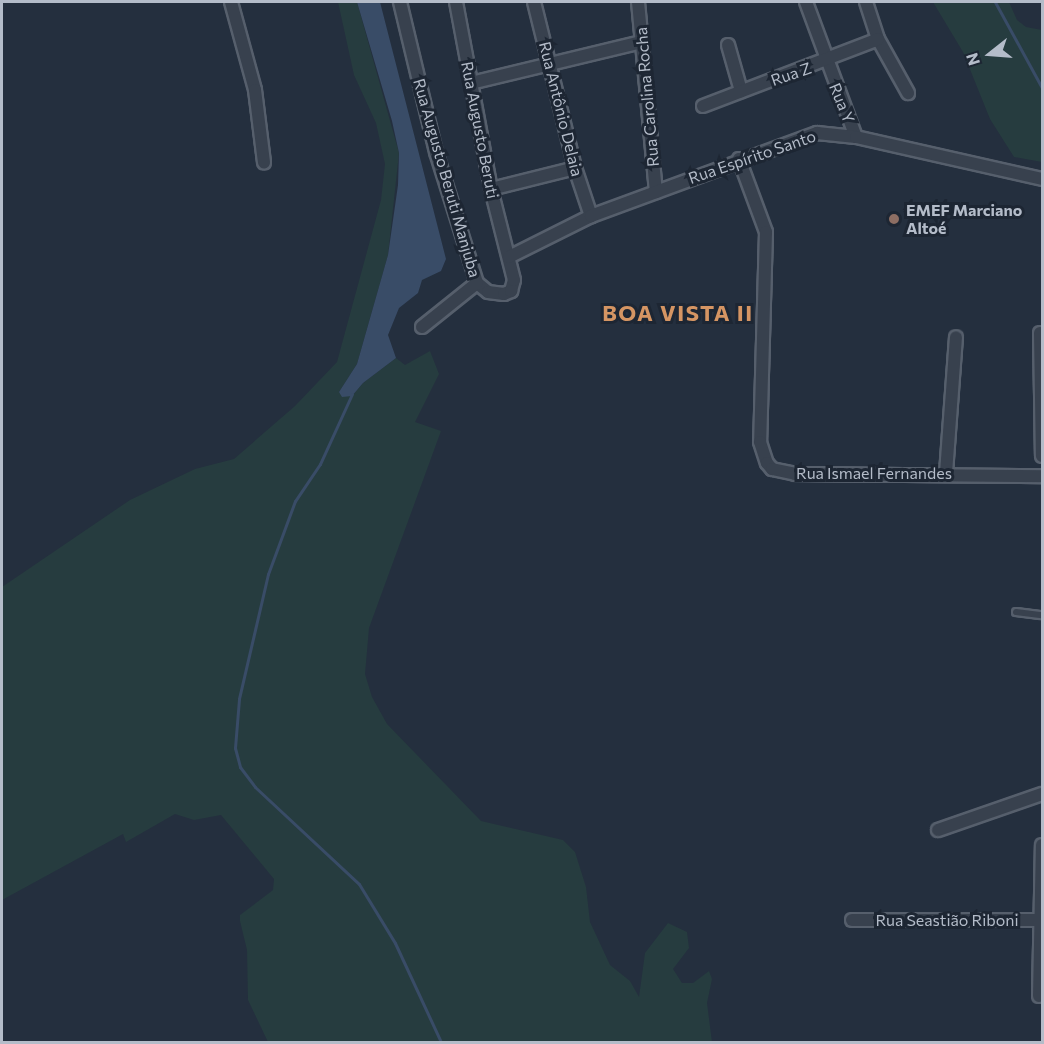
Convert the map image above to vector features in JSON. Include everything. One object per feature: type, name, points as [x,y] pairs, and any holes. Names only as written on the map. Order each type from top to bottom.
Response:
[{"type":"street","points":[[231,2],[255,90],[264,162]]},
{"type":"street","name":"Rua Augusto Beruti Manjuba","points":[[400,2],[433,142],[477,283],[497,295],[512,291],[514,280],[509,257]]},
{"type":"street","name":"Rua Augusto Beruti","points":[[456,2],[491,189],[509,257]]},
{"type":"street","name":"Rua Antônio Delaia","points":[[534,2],[575,168],[591,216]]},
{"type":"street","name":"Rua Carolina Rocha","points":[[638,2],[656,192]]},
{"type":"street","name":"Rua Y","points":[[807,2],[826,62],[856,137]]},
{"type":"street","points":[[866,2],[878,39],[908,93]]},
{"type":"street","name":"Rua Z","points":[[703,106],[826,62],[878,39]]},
{"type":"street","points":[[471,83],[642,42]]},
{"type":"street","points":[[728,45],[741,91]]},
{"type":"street","name":"Rua Espírito Santo","points":[[509,257],[591,216],[739,159],[817,133],[856,137],[1042,179]]},
{"type":"street","name":"Rua Ismael Fernandes","points":[[739,159],[766,232],[760,442],[767,464],[772,470],[795,474],[946,472],[1042,476]]},
{"type":"street","points":[[491,189],[575,168]]},
{"type":"street","points":[[422,327],[477,283]]},
{"type":"street","points":[[1040,333],[1042,456]]},
{"type":"street","points":[[946,472],[956,337]]},
{"type":"street","points":[[938,830],[1042,794]]},
{"type":"street","points":[[1039,996],[1042,845]]},
{"type":"street","name":"Rua Seastião Riboni","points":[[852,920],[1041,920]]},
{"type":"lane","points":[[1016,612],[1042,615]]},
{"type":"green space","points":[[338,2],[357,2],[399,153],[388,255],[357,364],[339,392],[352,396],[363,383],[396,358],[405,365],[430,351],[439,374],[415,422],[441,431],[369,628],[365,674],[372,697],[387,724],[481,821],[563,840],[575,852],[586,887],[590,922],[610,965],[630,981],[639,997],[645,953],[668,923],[687,932],[689,948],[673,969],[682,983],[693,983],[709,971],[712,979],[707,1003],[712,1042],[268,1042],[248,1000],[247,950],[240,915],[273,890],[274,879],[221,815],[194,820],[175,814],[126,842],[123,834],[2,900],[2,587],[130,500],[195,469],[234,459],[295,406],[337,362],[381,200],[385,164],[376,123],[354,75]]},
{"type":"green space","points":[[933,2],[1009,2],[1017,20],[1026,27],[1042,30],[1042,162],[1014,157],[990,119],[963,52]]},
{"type":"water","points":[[357,2],[380,2],[446,259],[441,271],[422,280],[418,293],[399,308],[388,335],[396,358],[363,383],[352,396],[342,397],[339,392],[357,364],[388,255],[398,185],[399,153],[392,121]]},
{"type":"waterway","points":[[995,2],[1042,88]]},
{"type":"waterway","points":[[352,394],[320,464],[295,501],[268,574],[239,699],[235,748],[240,767],[255,787],[359,884],[395,943],[441,1042]]},
{"type":"waterway","points":[[518,1042],[529,1042]]},
{"type":"place","name":"EMEF Marciano Altoé","points":[[894,219]]},
{"type":"district","name":"BOA VISTA II","points":[[678,313]]}]
